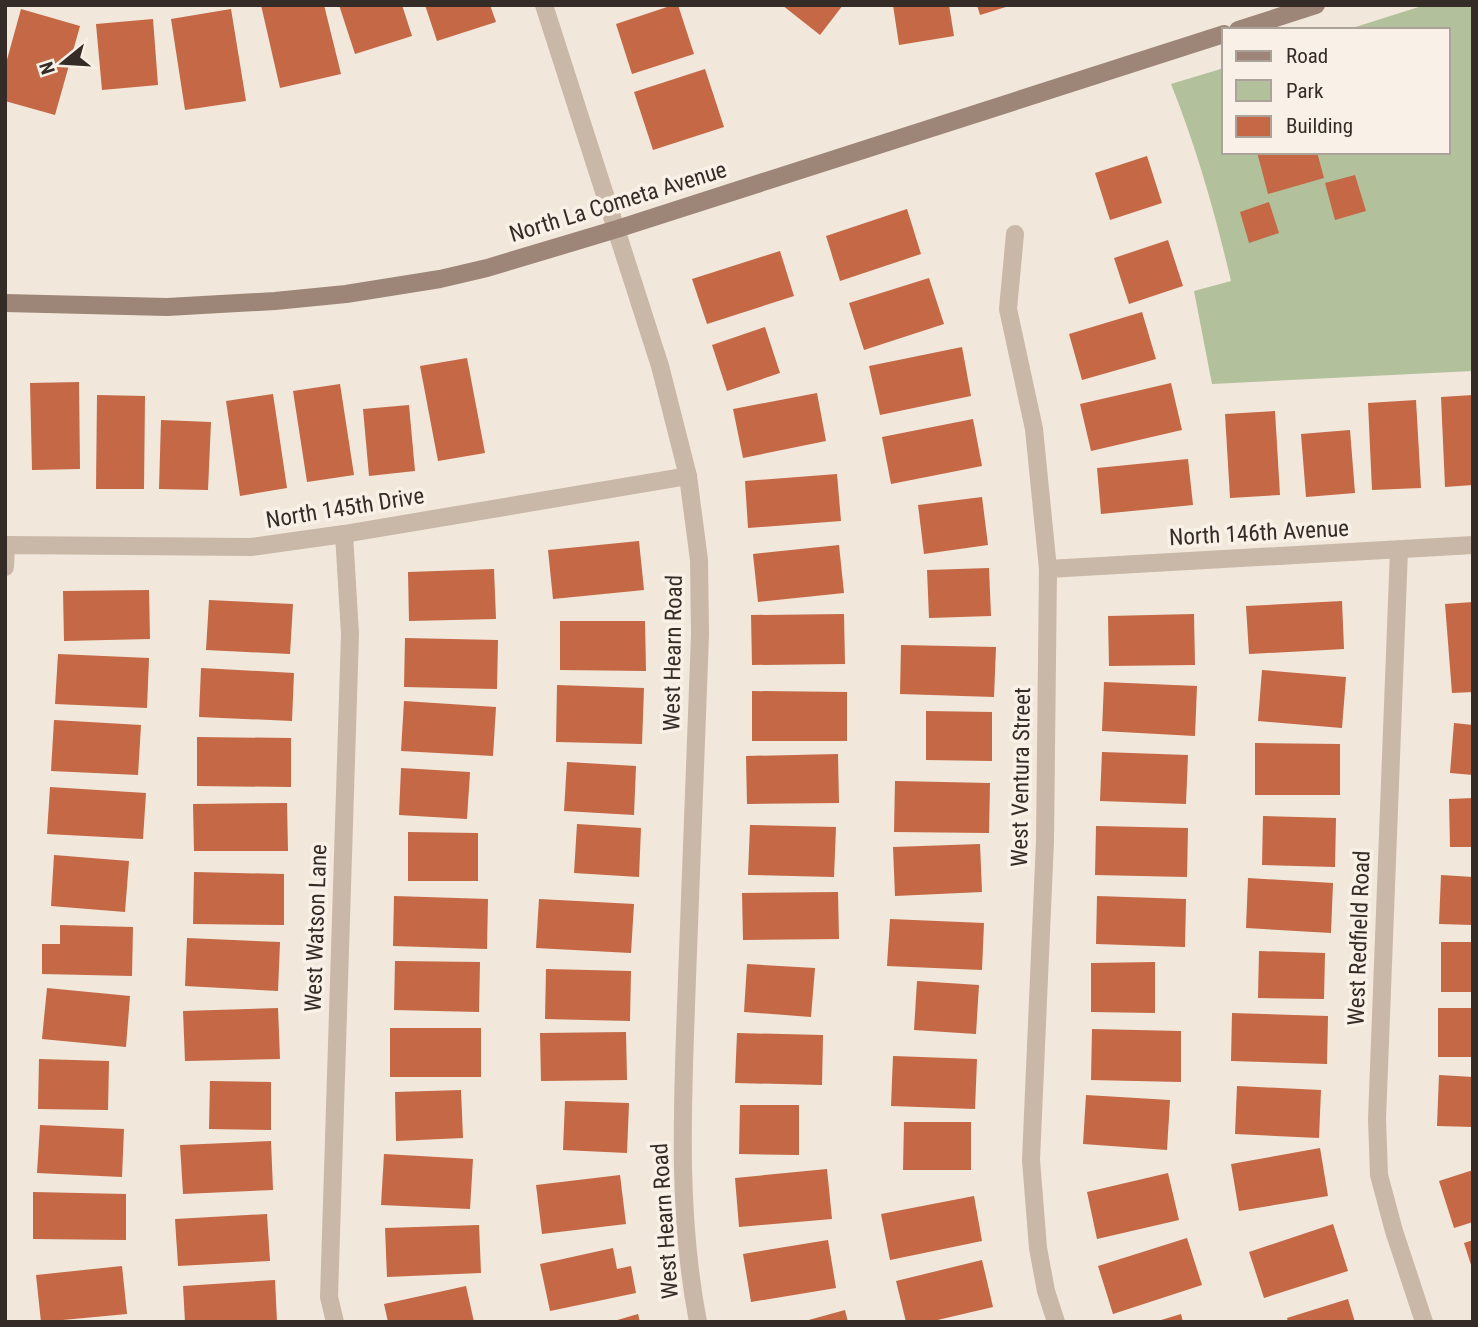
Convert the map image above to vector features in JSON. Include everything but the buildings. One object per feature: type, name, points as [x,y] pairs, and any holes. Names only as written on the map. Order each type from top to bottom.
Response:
[{"type":"street","name":"West Hearn Road","points":[[544,5],[660,366],[688,475],[699,560],[700,634],[682,1109],[682,1193],[689,1273],[698,1322]]},
{"type":"street","points":[[1244,28],[1316,5]]},
{"type":"street","name":"North La Cometa Avenue","points":[[5,303],[167,307],[346,294],[440,279],[487,268],[617,229],[1222,35]]},
{"type":"street","name":"West Ventura Street","points":[[1015,234],[1008,309],[1034,429],[1048,569],[1045,841],[1031,1160],[1038,1248],[1046,1290],[1056,1322]]},
{"type":"street","name":"North 145th Drive","points":[[6,545],[251,548],[688,475]]},
{"type":"street","name":"West Watson Lane","points":[[335,1322],[329,1297],[351,634],[345,534]]},
{"type":"street","points":[[5,567],[6,545]]},
{"type":"street","name":"North 146th Avenue","points":[[1048,569],[1473,545]]},
{"type":"street","name":"West Redfield Road","points":[[1399,550],[1377,1119],[1379,1175],[1424,1322]]},
{"type":"green space","points":[[1425,5],[1473,5],[1473,371],[1212,384],[1194,291],[1231,281],[1205,181],[1171,84],[1222,69],[1222,154],[1450,154],[1450,28],[1352,28]]}]
